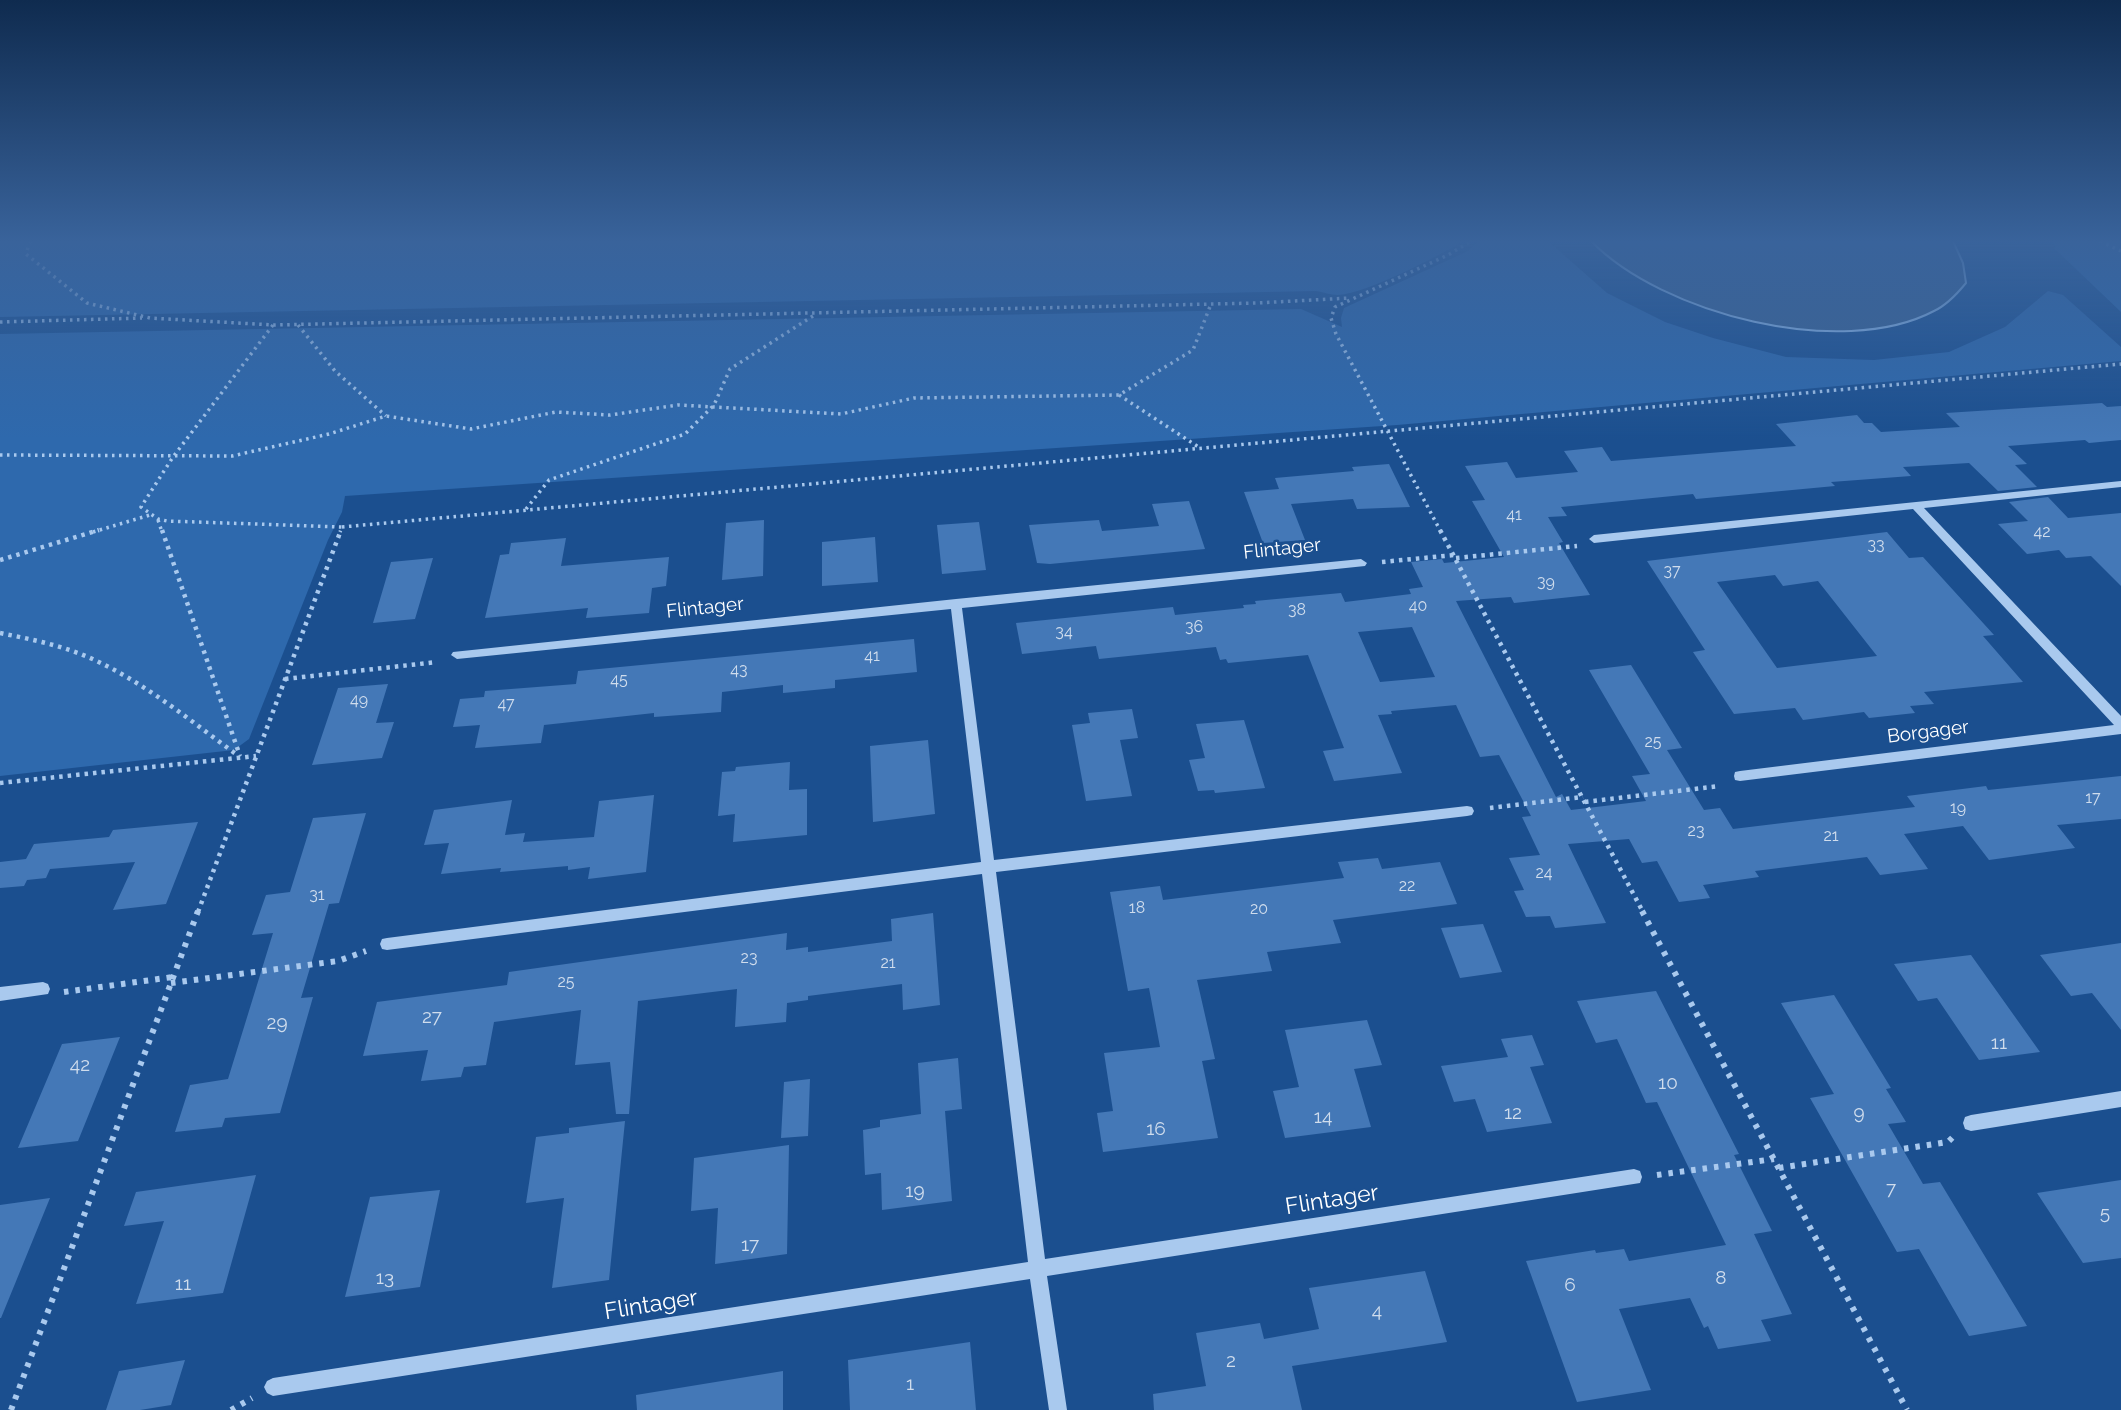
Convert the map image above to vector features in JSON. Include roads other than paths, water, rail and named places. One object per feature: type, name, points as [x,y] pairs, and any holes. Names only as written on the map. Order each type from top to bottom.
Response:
[{"type":"street","points":[[1594,539],[2121,484]]},
{"type":"street","name":"Borgager","points":[[1916,506],[2121,727]]},
{"type":"street","name":"Flintager","points":[[457,655],[1362,563]]},
{"type":"street","points":[[956,603],[1037,1268],[1058,1410]]},
{"type":"street","name":"Borgager","points":[[1740,776],[2121,727]]},
{"type":"street","points":[[387,944],[988,867],[1467,811]]},
{"type":"street","points":[[0,994],[43,989]]},
{"type":"street","points":[[1971,1123],[2121,1099]]},
{"type":"street","name":"Flintager","points":[[272,1387],[1634,1177]]}]
